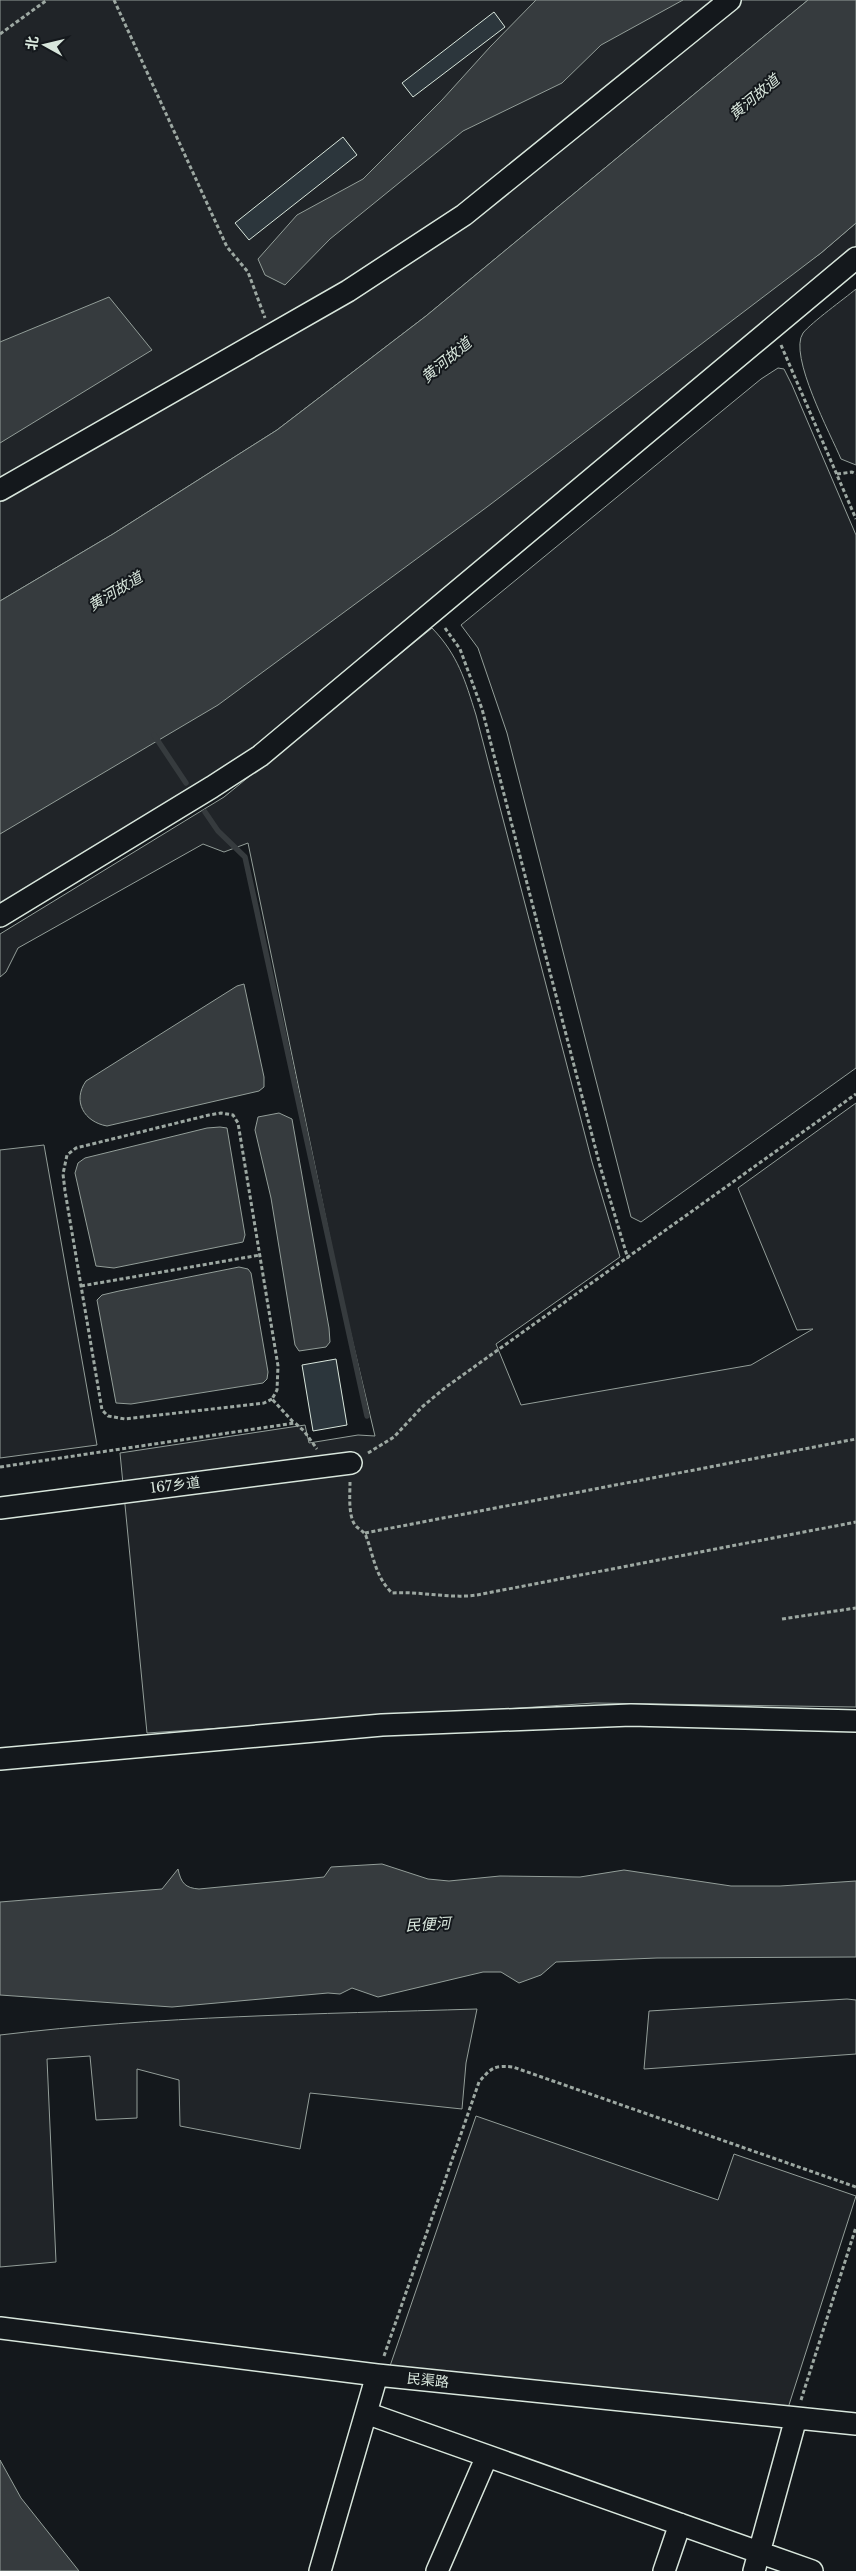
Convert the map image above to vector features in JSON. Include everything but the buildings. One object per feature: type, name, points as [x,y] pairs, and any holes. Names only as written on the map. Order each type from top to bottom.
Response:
[{"type":"street","points":[[0,490],[348,291],[464,215],[730,0]]},
{"type":"street","points":[[0,916],[260,756],[856,258]]},
{"type":"street","name":"167乡道","points":[[0,1508],[351,1463]]},
{"type":"street","points":[[0,1760],[382,1725],[631,1714],[856,1721]]},
{"type":"street","name":"民渠路","points":[[0,2328],[377,2375],[856,2424]]},
{"type":"street","points":[[320,2571],[377,2375]]},
{"type":"street","points":[[366,2413],[680,2524],[756,2562],[812,2571]]},
{"type":"street","points":[[756,2562],[796,2418]]},
{"type":"street","points":[[437,2571],[487,2456]]},
{"type":"street","points":[[664,2571],[680,2524]]},
{"type":"path","points":[[0,34],[47,0]]},
{"type":"path","points":[[114,0],[227,246],[248,272],[271,335]]},
{"type":"path","points":[[774,328],[856,519]]},
{"type":"path","points":[[836,474],[852,472],[856,474]]},
{"type":"path","points":[[432,613],[460,649],[482,709],[600,1166],[628,1259]]},
{"type":"path","points":[[856,1094],[628,1259],[446,1387],[422,1407],[394,1437],[351,1463],[350,1501],[354,1524],[365,1533],[373,1565],[382,1582],[392,1593],[411,1592],[460,1598],[856,1522]]},
{"type":"path","points":[[221,1113],[233,1115],[238,1123],[260,1255],[278,1366],[277,1390],[272,1399],[264,1403],[125,1418],[108,1416],[102,1410],[63,1174],[67,1155],[76,1148],[221,1113]]},
{"type":"path","points":[[81,1286],[260,1255]]},
{"type":"path","points":[[272,1399],[294,1423],[304,1430],[313,1443],[324,1466]]},
{"type":"path","points":[[0,1466],[294,1423]]},
{"type":"path","points":[[365,1533],[856,1439]]},
{"type":"path","points":[[782,1619],[856,1608]]},
{"type":"path","points":[[377,2375],[479,2082],[489,2070],[499,2065],[513,2067],[856,2187]]},
{"type":"path","points":[[796,2418],[856,2227]]},
{"type":"shaded area","points":[[0,0],[808,0],[426,316],[277,430],[113,534],[0,601]]},
{"type":"shaded area","points":[[856,223],[856,247],[246,754],[0,904],[0,829],[821,253]]},
{"type":"shaded area","points":[[856,289],[856,465],[841,459],[806,376],[801,359],[800,344],[803,333],[807,328]]},
{"type":"shaded area","points":[[778,368],[784,369],[792,385],[856,535],[856,1068],[641,1222],[631,1217],[507,733],[478,648],[461,625],[761,379]]},
{"type":"shaded area","points":[[432,628],[448,648],[460,668],[476,715],[592,1162],[620,1257],[496,1344],[521,1405],[751,1365],[813,1329],[797,1330],[738,1188],[856,1103],[856,1707],[594,1703],[147,1733],[120,1453],[305,1425],[309,1443],[358,1435],[375,1436],[342,1297],[248,843],[224,852],[203,844],[18,948],[6,972],[0,977],[0,934],[224,797]]},
{"type":"shaded area","points":[[44,1145],[97,1445],[0,1458],[0,1150]]},
{"type":"shaded area","points":[[856,2000],[856,2054],[644,2069],[649,2011]]},
{"type":"shaded area","points":[[477,2009],[466,2063],[462,2109],[310,2093],[300,2149],[180,2126],[179,2080],[137,2069],[137,2118],[96,2120],[90,2056],[47,2059],[56,2262],[0,2267],[0,2035],[178,2020],[298,2014]]},
{"type":"shaded area","points":[[476,2116],[718,2200],[734,2154],[856,2196],[788,2408],[390,2366]]},
{"type":"water","points":[[536,0],[683,0],[601,45],[562,83],[463,131],[330,239],[285,285],[265,275],[258,259],[297,215],[363,179],[442,100]]},
{"type":"water","name":"黄河故道","points":[[808,0],[856,0],[856,223],[821,253],[487,507],[218,705],[0,834],[0,601],[113,534],[277,430],[426,316]]},
{"type":"water","points":[[109,297],[152,350],[0,443],[0,342]]},
{"type":"water","points":[[244,984],[264,1077],[264,1087],[259,1091],[107,1126],[99,1124],[87,1115],[80,1103],[80,1096],[86,1081],[237,986]]},
{"type":"water","points":[[279,1113],[292,1119],[329,1328],[330,1342],[326,1347],[299,1351],[295,1345],[271,1198],[255,1130],[258,1117]]},
{"type":"water","points":[[207,1128],[227,1128],[245,1235],[243,1242],[114,1268],[96,1266],[75,1173],[78,1163],[85,1158]]},
{"type":"water","points":[[239,1267],[248,1269],[251,1273],[268,1372],[267,1379],[263,1383],[131,1404],[116,1403],[97,1300],[102,1295],[119,1291]]},
{"type":"water","name":"民便河","points":[[382,1864],[428,1879],[449,1881],[500,1876],[580,1877],[624,1870],[731,1886],[780,1886],[856,1881],[856,1957],[657,1958],[556,1962],[541,1975],[519,1983],[501,1972],[483,1972],[378,1997],[352,1988],[340,1994],[328,1993],[172,2007],[0,1995],[0,1902],[162,1889],[178,1869],[184,1884],[199,1889],[324,1877],[331,1867]]},
{"type":"water","points":[[0,2460],[21,2498],[79,2571],[0,2571]]},
{"type":"waterway","points":[[154,735],[186,783]]},
{"type":"waterway","points":[[205,812],[218,831],[245,857],[367,1416]]}]
